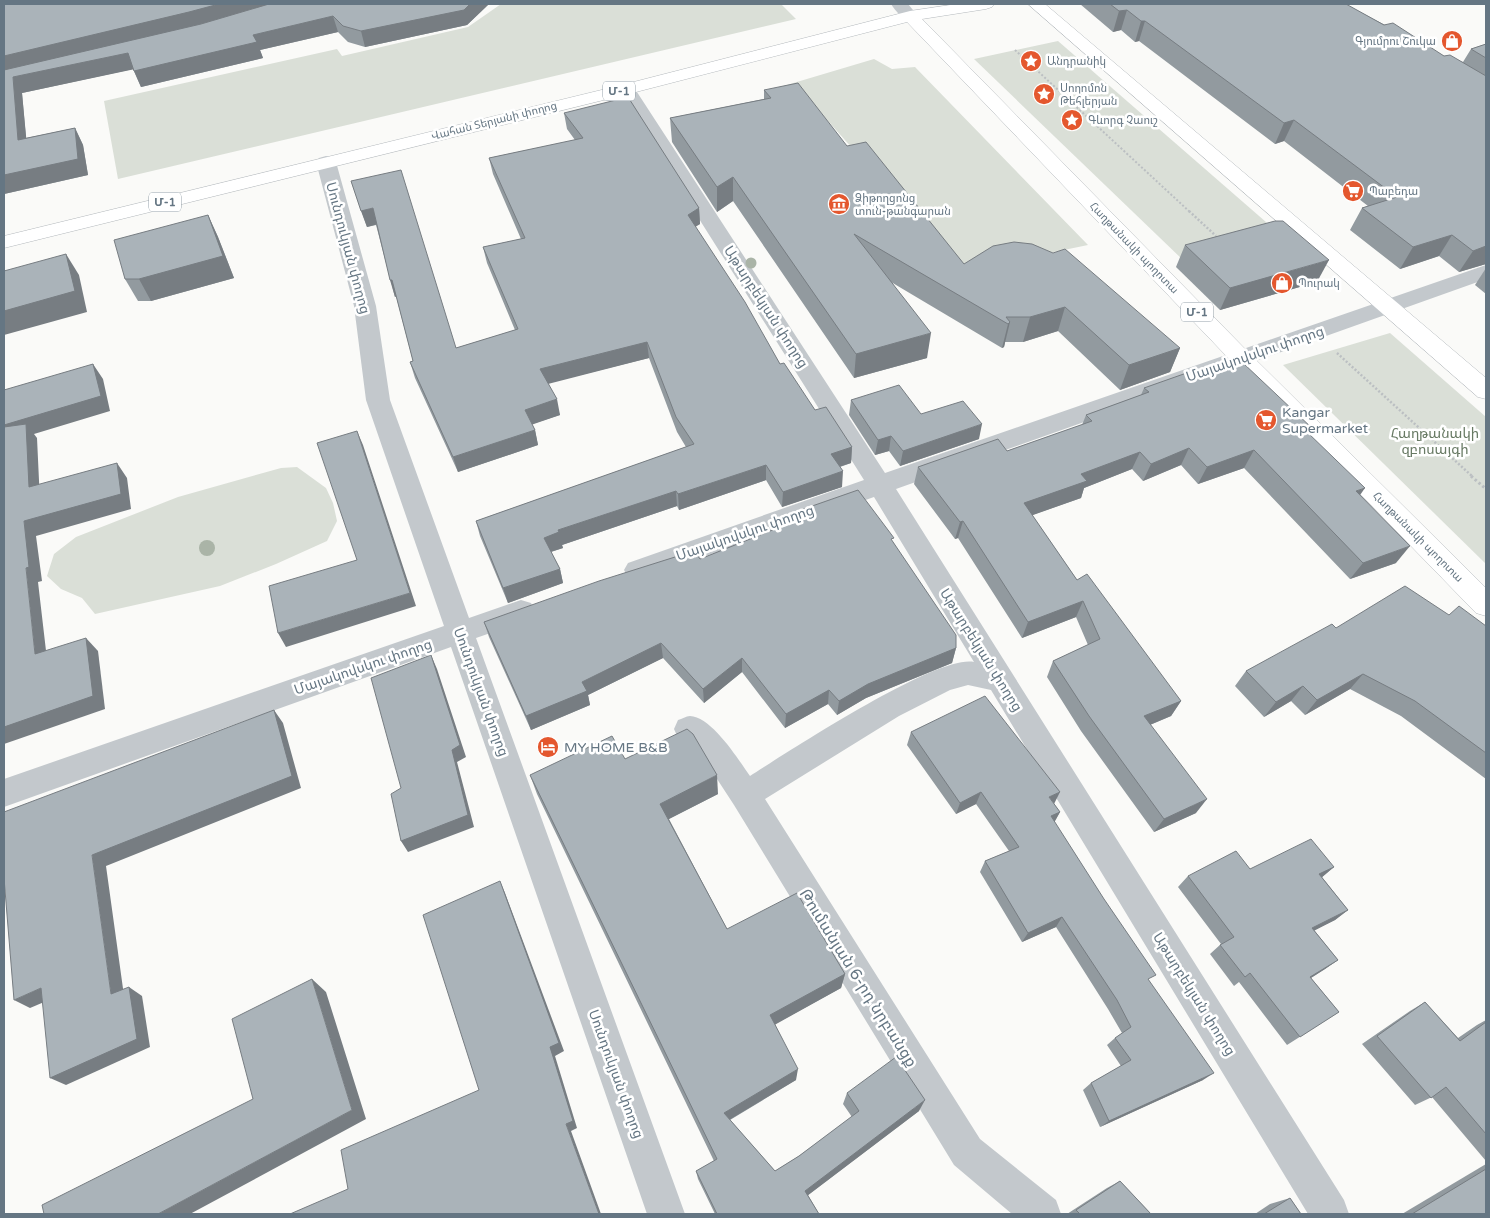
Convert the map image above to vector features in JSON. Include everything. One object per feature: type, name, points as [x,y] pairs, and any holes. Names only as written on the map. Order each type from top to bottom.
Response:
[{"type":"highway","name":"Վահան Տերյանի փողոց","points":[[4,242],[626,89],[911,8],[986,4]]},
{"type":"highway","points":[[1036,4],[1486,391]]},
{"type":"highway","name":"Հաղթանակի պողոտա","points":[[911,8],[1242,359],[1486,605]]},
{"type":"street","name":"Աթարբեկյան փողոց","points":[[626,89],[880,485],[1330,1214]]},
{"type":"street","name":"Սունդուկյան փողոց","points":[[326,162],[366,306],[378,400],[666,1214]]},
{"type":"street","name":"Մայակովսկու փողոց","points":[[618,577],[1486,272]]},
{"type":"street","name":"Մայակովսկու փողոց","points":[[4,793],[544,603]]},
{"type":"street","points":[[745,795],[889,707],[944,680],[968,673],[1000,680]]},
{"type":"street","name":"Թումանյան 6-րդ նրբանցք","points":[[689,729],[715,750],[745,795],[967,1152],[1042,1214]]},
{"type":"path","points":[[1015,50],[1216,236]]},
{"type":"path","points":[[1334,350],[1486,489]]},
{"type":"green space","points":[[501,4],[781,4],[796,19],[118,179],[104,101],[337,49],[342,56],[468,27]]},
{"type":"green space","points":[[1058,41],[1281,235],[1184,261],[974,59]]},
{"type":"green space","points":[[874,59],[892,69],[915,67],[1088,245],[962,271],[811,102],[780,87]]},
{"type":"green space","name":"Հաղթանակի զբոսայգի","points":[[1390,333],[1486,417],[1486,564],[1283,365]]},
{"type":"green space","points":[[297,467],[326,488],[333,503],[337,521],[327,541],[276,564],[220,586],[95,614],[82,598],[61,589],[47,576],[54,554],[76,537],[178,497],[281,468]]},
{"type":"building","points":[[4,4],[219,4],[4,56]]},
{"type":"building","points":[[269,4],[470,4],[464,10],[361,31],[343,26],[333,16],[253,35],[257,42],[134,71],[128,53],[13,77],[18,140],[75,128],[78,159],[4,175],[4,70],[201,24]]},
{"type":"building","points":[[1110,4],[1346,4],[1384,25],[1393,23],[1444,56],[1450,55],[1486,76],[1486,246],[1473,251],[1452,235],[1413,247],[1362,208],[1397,197],[1294,120],[1284,123],[1145,21],[1141,21],[1127,10],[1119,11]]},
{"type":"building","points":[[1486,44],[1486,58],[1471,49]]},
{"type":"building","points":[[798,83],[847,146],[866,142],[964,264],[993,246],[1014,242],[1032,244],[1053,253],[1065,249],[1180,348],[1129,365],[1065,307],[1030,317],[1006,317],[1010,322],[1008,324],[854,234],[931,333],[856,354],[733,177],[717,187],[670,118],[771,98],[764,90]]},
{"type":"building","points":[[628,97],[699,208],[688,215],[745,302],[780,364],[784,363],[815,410],[826,407],[852,447],[831,454],[843,471],[783,492],[766,465],[678,494],[676,491],[558,530],[559,532],[544,538],[560,569],[503,588],[476,521],[694,444],[676,417],[647,342],[540,369],[557,399],[525,410],[535,430],[453,457],[410,362],[413,361],[392,280],[390,280],[373,208],[361,211],[351,181],[401,170],[456,348],[518,329],[483,247],[525,238],[489,158],[583,138],[564,113]]},
{"type":"building","points":[[208,215],[223,256],[139,279],[125,279],[114,240]]},
{"type":"building","points":[[1275,221],[1283,221],[1329,260],[1230,288],[1185,245]]},
{"type":"building","points":[[66,254],[75,291],[4,311],[4,271]]},
{"type":"building","points":[[1242,362],[1313,429],[1306,431],[1365,488],[1356,491],[1410,546],[1363,563],[1254,450],[1207,467],[1189,448],[1151,464],[1140,452],[1081,474],[1087,481],[1024,503],[1077,580],[1087,574],[1181,701],[1144,716],[1207,799],[1164,819],[1089,716],[1053,661],[1100,639],[1083,601],[1028,622],[963,521],[960,522],[918,467],[998,439],[1007,451],[1092,421],[1086,415],[1149,392],[1144,388],[1195,370],[1201,375]]},
{"type":"building","points":[[93,364],[101,396],[4,425],[4,390]]},
{"type":"building","points":[[899,385],[921,414],[963,401],[982,424],[903,451],[891,436],[878,440],[851,400]]},
{"type":"building","points":[[26,424],[29,487],[117,463],[121,494],[24,521],[29,567],[26,568],[35,654],[86,638],[93,696],[4,727],[4,427]]},
{"type":"building","points":[[357,431],[410,593],[278,633],[269,586],[357,560],[317,443]]},
{"type":"building","points":[[858,490],[894,538],[891,539],[956,635],[956,648],[868,684],[839,701],[829,690],[786,714],[742,658],[703,689],[661,643],[582,682],[587,691],[526,716],[484,622],[599,581],[694,551],[700,559],[800,519],[795,512]]},
{"type":"building","points":[[1405,586],[1449,615],[1459,606],[1486,626],[1486,753],[1415,701],[1363,674],[1317,700],[1303,686],[1276,702],[1246,671],[1332,624],[1336,628]]},
{"type":"building","points":[[431,655],[460,745],[452,750],[468,815],[401,841],[391,794],[401,788],[371,678]]},
{"type":"building","points":[[985,696],[1060,792],[1049,797],[1060,812],[1051,816],[1104,899],[1156,975],[1148,979],[1214,1073],[1109,1121],[1091,1083],[1131,1060],[1115,1038],[1131,1027],[1117,1000],[1062,917],[1028,933],[985,861],[1019,847],[981,792],[960,803],[911,732]]},
{"type":"building","points":[[274,710],[292,776],[92,855],[111,994],[129,987],[137,1039],[50,1078],[41,988],[14,1000],[4,878],[4,812]]},
{"type":"building","points":[[687,729],[693,734],[717,775],[660,804],[727,929],[797,893],[845,974],[770,1015],[798,1069],[724,1113],[775,1171],[799,1156],[859,1111],[847,1093],[896,1057],[925,1100],[805,1191],[819,1214],[717,1214],[696,1171],[717,1159],[530,775],[612,736],[625,759]]},
{"type":"building","points":[[1311,839],[1334,867],[1319,874],[1348,910],[1312,928],[1338,960],[1310,977],[1339,1012],[1300,1037],[1250,973],[1245,977],[1220,945],[1234,937],[1188,876],[1236,851],[1250,869]]},
{"type":"building","points":[[500,881],[559,1043],[550,1047],[573,1121],[566,1124],[599,1214],[290,1214],[348,1189],[341,1150],[479,1090],[423,915]]},
{"type":"building","points":[[312,979],[352,1110],[158,1214],[44,1214],[42,1205],[253,1099],[232,1019]]},
{"type":"building","points":[[1425,1002],[1460,1041],[1486,1022],[1486,1134],[1446,1087],[1431,1098],[1377,1036]]},
{"type":"building","points":[[1486,1169],[1486,1214],[1412,1214]]},
{"type":"building","points":[[1120,1181],[1151,1214],[1080,1214],[1076,1210]]},
{"type":"building","points":[[1290,1198],[1301,1214],[1264,1214]]},
{"type":"place","name":"Գյումրու Շուկա","points":[[1452,41]]},
{"type":"place","name":"Անդրանիկ","points":[[1031,61]]},
{"type":"place","name":"Սողոմոն Թեհլերյան","points":[[1044,94]]},
{"type":"place","name":"Գևորգ Չաուշ","points":[[1072,120]]},
{"type":"place","name":"Պաբեդա","points":[[1353,191]]},
{"type":"place","name":"Ձիթողցոնց տուն-թանգարան","points":[[839,204]]},
{"type":"place","name":"Պուրակ","points":[[1282,283]]},
{"type":"place","name":"Kangar Supermarket","points":[[1266,420]]},
{"type":"place","name":"MY HOME B&B","points":[[548,747]]}]
